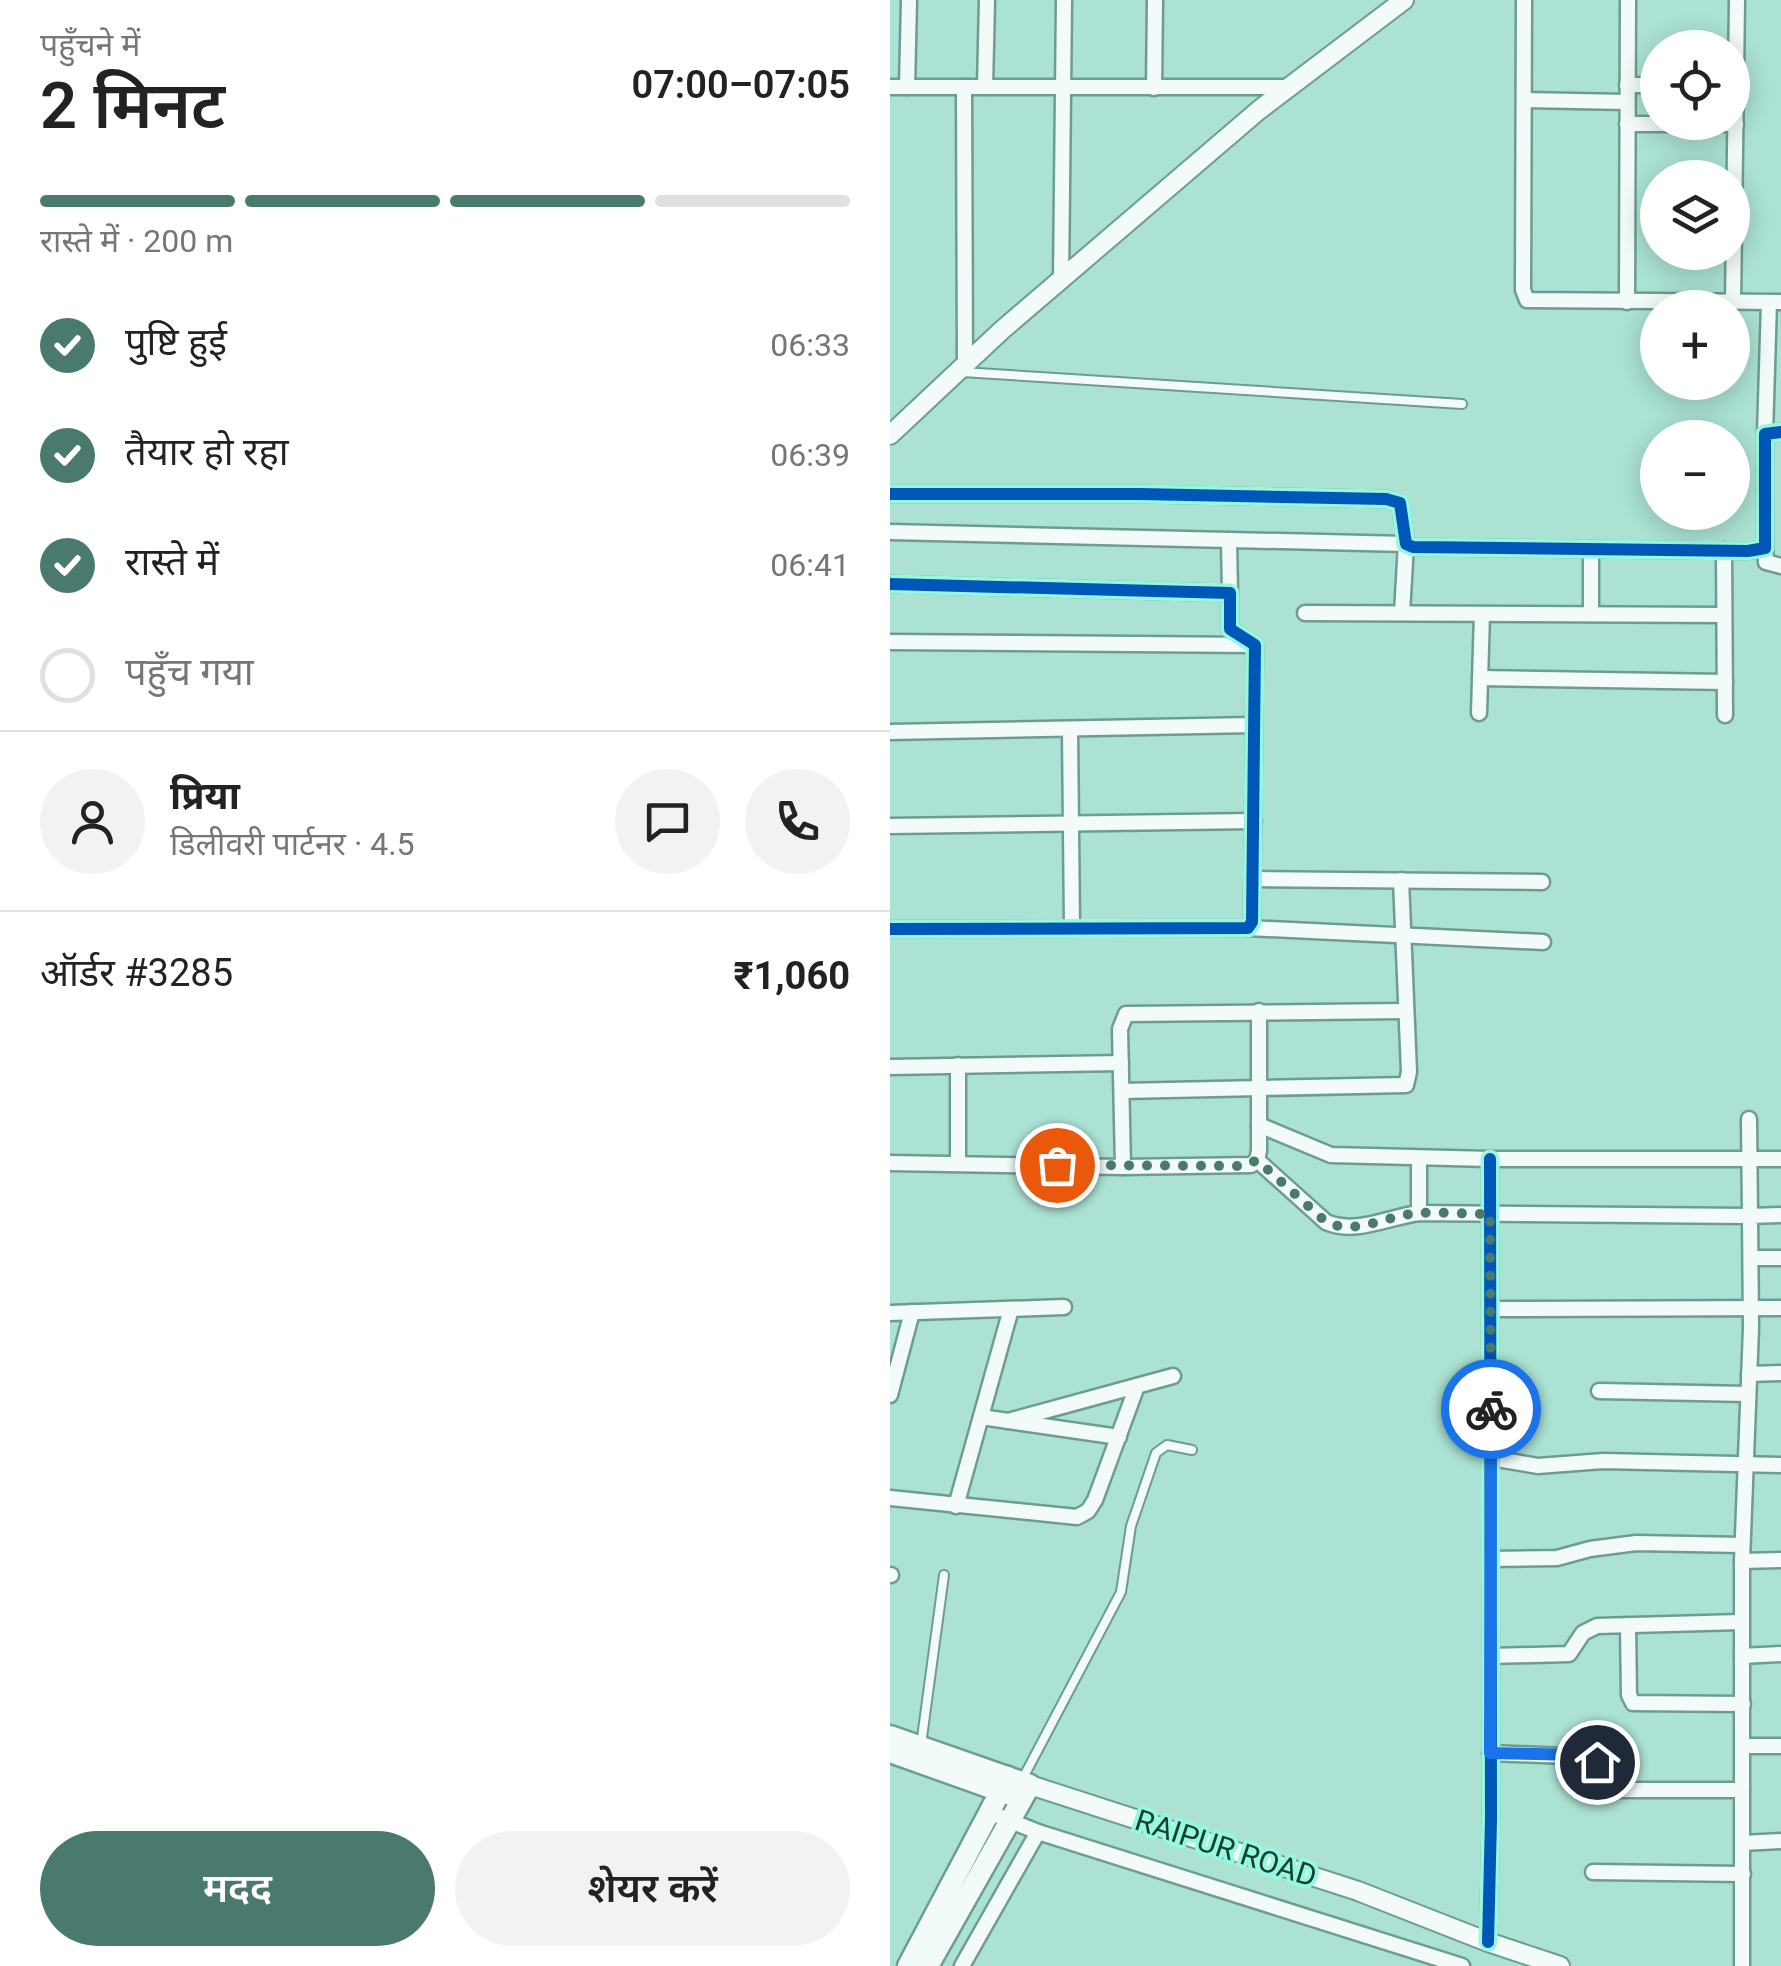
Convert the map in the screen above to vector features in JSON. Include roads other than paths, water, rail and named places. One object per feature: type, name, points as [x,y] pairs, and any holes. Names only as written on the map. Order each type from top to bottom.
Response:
[{"type":"main road","name":"RAIPUR ROAD","points":[[892,1745],[1016,1787]]},
{"type":"main road","name":"RAIPUR ROAD","points":[[892,1745],[921,1745],[1016,1787]]},
{"type":"main road","points":[[928,1966],[1016,1787]]},
{"type":"main road","points":[[908,1966],[1001,1816]]},
{"type":"street","points":[[907,87],[909,0]]},
{"type":"street","points":[[985,88],[987,0]]},
{"type":"street","points":[[1061,280],[1064,0]]},
{"type":"street","points":[[1154,88],[1155,0]]},
{"type":"street","points":[[890,436],[1061,280],[1286,88],[1404,0]]},
{"type":"street","points":[[1524,0],[1524,296],[1531,302],[1640,302]]},
{"type":"street","points":[[1626,302],[1628,0]]},
{"type":"street","points":[[1737,30],[1738,0]]},
{"type":"street","points":[[1627,85],[1640,85]]},
{"type":"street","points":[[890,87],[1286,88]]},
{"type":"street","points":[[961,368],[964,87]]},
{"type":"street","points":[[1524,100],[1627,102]]},
{"type":"street","points":[[1627,124],[1640,124]]},
{"type":"street","points":[[1733,290],[1736,140]]},
{"type":"street","points":[[1775,302],[1773,433],[1764,548],[1766,562],[1781,566]]},
{"type":"street","points":[[890,494],[1386,498],[1400,503],[1404,511],[1402,613]]},
{"type":"street","points":[[890,532],[1406,544],[1420,548],[1764,548]]},
{"type":"street","points":[[1230,540],[1230,629],[1255,644]]},
{"type":"street","points":[[1591,549],[1591,614]]},
{"type":"street","points":[[1724,550],[1725,715]]},
{"type":"street","points":[[890,584],[1230,593]]},
{"type":"street","points":[[1305,612],[1724,615]]},
{"type":"street","points":[[1479,713],[1482,614]]},
{"type":"street","points":[[890,642],[1255,644]]},
{"type":"street","points":[[1248,928],[1252,922],[1255,644]]},
{"type":"street","points":[[1480,678],[1725,682]]},
{"type":"street","points":[[890,732],[1253,725]]},
{"type":"street","points":[[1070,730],[1072,926]]},
{"type":"street","points":[[890,826],[1254,821]]},
{"type":"street","points":[[1253,878],[1542,882]]},
{"type":"street","points":[[1122,1091],[1406,1085],[1409,1072],[1401,880]]},
{"type":"street","points":[[890,928],[1248,928],[1543,942]]},
{"type":"street","points":[[1123,1167],[1120,1028],[1126,1014],[1406,1010]]},
{"type":"street","points":[[1257,1160],[1259,1011]]},
{"type":"street","points":[[890,1066],[1121,1064]]},
{"type":"street","points":[[958,1066],[958,1162]]},
{"type":"street","points":[[1742,1966],[1742,1545],[1752,1308],[1749,1119]]},
{"type":"street","points":[[1259,1124],[1331,1155],[1781,1159]]},
{"type":"street","points":[[1419,1213],[1420,1158]]},
{"type":"street","points":[[1488,1942],[1490,1159]]},
{"type":"street","points":[[890,1163],[1123,1167],[1244,1166],[1257,1160]]},
{"type":"street","points":[[1257,1160],[1326,1222],[1340,1228],[1419,1213],[1781,1215]]},
{"type":"street","points":[[1751,1258],[1781,1258]]},
{"type":"street","points":[[890,1314],[1064,1307]]},
{"type":"street","points":[[1492,1310],[1781,1308]]},
{"type":"street","points":[[956,1506],[1011,1309]]},
{"type":"street","points":[[890,1395],[912,1312]]},
{"type":"street","points":[[1749,1374],[1781,1373]]},
{"type":"street","points":[[1008,1421],[1173,1376]]},
{"type":"street","points":[[890,1498],[1077,1517],[1088,1511],[1095,1500],[1137,1386]]},
{"type":"street","points":[[1600,1392],[1748,1394]]},
{"type":"street","points":[[981,1417],[1119,1437]]},
{"type":"street","points":[[1491,1458],[1538,1466],[1603,1460],[1781,1465]]},
{"type":"street","points":[[1490,1559],[1557,1558],[1636,1543],[1742,1545]]},
{"type":"street","points":[[1742,1561],[1781,1560]]},
{"type":"street","points":[[1491,1656],[1570,1654],[1589,1628],[1741,1622]]},
{"type":"street","points":[[1628,1625],[1628,1694],[1632,1703],[1743,1704]]},
{"type":"street","points":[[1742,1656],[1781,1654]]},
{"type":"street","points":[[1744,1746],[1781,1746]]},
{"type":"street","points":[[1490,1753],[1592,1757],[1621,1790],[1742,1790]]},
{"type":"street","name":"RAIPUR ROAD","points":[[1016,1787],[1358,1891],[1524,1959],[1560,1966]]},
{"type":"street","points":[[1001,1816],[1038,1832],[1462,1966]]},
{"type":"street","points":[[962,1966],[1038,1832]]},
{"type":"street","points":[[1743,1842],[1781,1841]]},
{"type":"street","points":[[1593,1872],[1743,1874]]},
{"type":"lane","points":[[961,368],[1462,404]]},
{"type":"lane","points":[[1016,1787],[1121,1592],[1131,1526],[1156,1453],[1166,1446],[1192,1450]]},
{"type":"lane","points":[[921,1745],[944,1575]]}]
